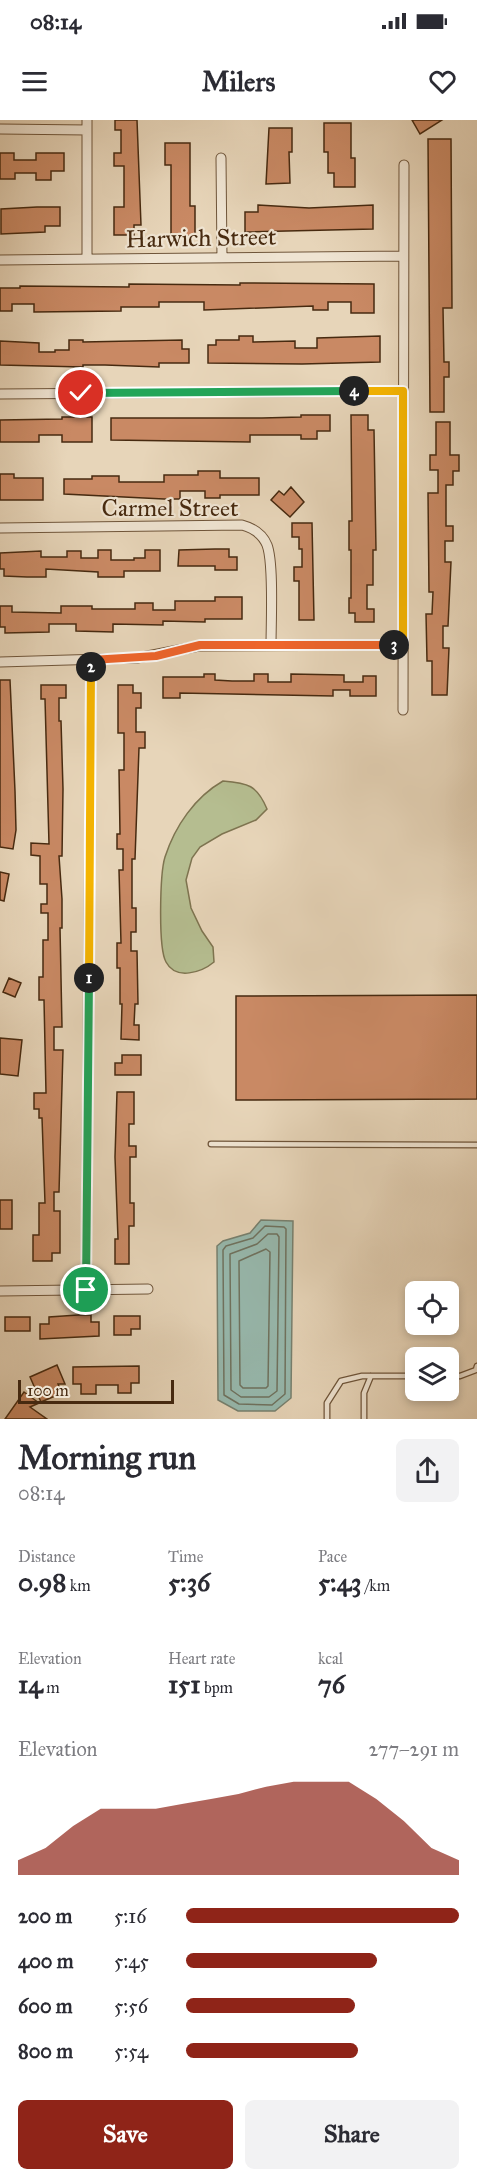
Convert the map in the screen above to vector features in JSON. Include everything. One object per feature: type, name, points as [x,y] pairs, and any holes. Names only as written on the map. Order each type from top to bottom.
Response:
[{"type":"street","points":[[0,129],[87,125],[87,259]]},
{"type":"street","points":[[221,158],[222,258]]},
{"type":"street","points":[[403,710],[404,165]]},
{"type":"street","name":"Harwich Street","points":[[0,260],[403,255]]},
{"type":"street","points":[[0,394],[403,391]]},
{"type":"street","name":"Carmel Street","points":[[0,528],[242,525],[255,529],[267,544],[271,645]]},
{"type":"street","points":[[0,662],[156,656],[200,645],[403,645]]},
{"type":"street","points":[[86,1290],[91,660]]},
{"type":"street","points":[[0,1291],[148,1289]]},
{"type":"lane","points":[[211,1144],[477,1145]]},
{"type":"lane","points":[[459,1376],[476,1370],[477,1366]]},
{"type":"lane","points":[[364,1419],[364,1393],[371,1376]]},
{"type":"lane","points":[[327,1419],[327,1403],[341,1381],[371,1376],[405,1376]]},
{"type":"green space","points":[[223,781],[251,787],[267,809],[256,820],[222,834],[200,847],[192,858],[186,880],[191,908],[213,947],[214,962],[203,969],[182,973],[170,968],[163,954],[161,910],[163,866],[169,845],[187,813],[204,795]]},
{"type":"water","points":[[261,1220],[293,1221],[291,1398],[275,1411],[238,1411],[218,1400],[217,1246],[223,1241],[250,1233]]},
{"type":"building","points":[[115,120],[137,120],[141,225],[134,225],[134,235],[114,235],[114,207],[124,207],[124,166],[114,166],[114,153],[121,153],[121,130],[115,130]]},
{"type":"building","points":[[412,120],[442,120],[420,134]]},
{"type":"building","points":[[324,123],[351,123],[351,158],[355,158],[355,187],[334,187],[334,173],[328,173],[328,152],[324,152]]},
{"type":"building","points":[[269,128],[292,128],[292,152],[289,152],[290,183],[266,184]]},
{"type":"building","points":[[428,139],[451,139],[452,308],[443,308],[444,362],[449,362],[449,377],[444,377],[444,412],[430,412]]},
{"type":"building","points":[[165,143],[190,143],[190,206],[195,206],[195,236],[171,236],[171,165],[165,165]]},
{"type":"building","points":[[0,153],[14,153],[14,160],[36,160],[36,153],[64,153],[64,171],[51,171],[51,180],[36,180],[36,173],[15,173],[15,179],[0,179]]},
{"type":"building","points":[[258,205],[309,208],[373,205],[373,229],[245,232],[245,212],[258,212]]},
{"type":"building","points":[[60,207],[60,226],[45,226],[45,232],[1,234],[1,209]]},
{"type":"building","points":[[240,283],[374,284],[374,313],[351,313],[351,302],[328,302],[328,310],[313,310],[313,306],[204,310],[204,302],[159,302],[159,307],[121,307],[121,311],[34,312],[34,304],[12,304],[12,311],[0,311],[0,288],[20,288],[20,286],[129,287],[129,284],[240,285]]},
{"type":"building","points":[[239,336],[253,336],[253,342],[295,341],[295,348],[317,348],[317,338],[380,336],[380,362],[208,363],[208,345],[216,345],[216,340],[239,340]]},
{"type":"building","points":[[69,340],[83,340],[83,342],[182,340],[182,349],[189,349],[189,363],[159,363],[159,367],[0,365],[0,341],[39,343],[39,352],[55,352],[55,350],[69,350]]},
{"type":"building","points":[[301,415],[330,415],[330,431],[317,431],[317,439],[301,439],[301,435],[250,435],[250,442],[111,440],[111,418],[262,418],[301,417]]},
{"type":"building","points":[[351,415],[368,415],[368,430],[374,430],[376,550],[373,550],[373,585],[367,585],[367,609],[374,609],[374,622],[355,622],[355,613],[349,613],[351,550],[349,550],[349,521],[352,521]]},
{"type":"building","points":[[62,417],[92,417],[92,442],[62,442],[62,435],[39,435],[39,442],[0,442],[0,420],[62,419]]},
{"type":"building","points":[[436,422],[450,422],[450,455],[459,455],[459,471],[453,471],[453,485],[446,485],[446,526],[453,526],[453,541],[445,541],[445,562],[451,562],[448,626],[443,626],[443,648],[449,648],[447,695],[432,695],[432,661],[427,661],[426,614],[432,614],[433,592],[429,592],[428,493],[438,493],[438,470],[430,470],[430,455],[436,455]]},
{"type":"building","points":[[198,471],[220,471],[220,478],[259,478],[259,495],[220,495],[220,498],[205,498],[205,491],[180,491],[180,499],[164,499],[64,494],[64,479],[119,476],[119,482],[164,482],[164,475],[198,475]]},
{"type":"building","points":[[0,474],[14,474],[14,478],[43,478],[43,500],[0,500]]},
{"type":"building","points":[[291,487],[304,502],[290,517],[271,500],[279,491],[284,495]]},
{"type":"building","points":[[292,523],[312,523],[314,620],[299,620],[299,581],[294,581],[294,567],[302,567],[302,549],[299,549],[299,537],[292,537]]},
{"type":"building","points":[[229,549],[229,557],[237,557],[237,570],[215,570],[215,566],[178,566],[179,550]]},
{"type":"building","points":[[98,550],[111,550],[111,560],[134,560],[134,558],[145,558],[145,550],[160,550],[160,571],[124,571],[124,577],[98,577],[98,572],[46,569],[46,577],[27,577],[4,576],[4,569],[0,569],[0,553],[41,551],[41,557],[67,557],[67,551],[81,551],[81,558],[98,558]]},
{"type":"building","points":[[215,597],[242,597],[242,619],[205,619],[205,622],[163,621],[163,625],[113,624],[113,632],[76,631],[76,624],[49,624],[49,632],[5,633],[5,627],[0,627],[0,606],[12,606],[12,612],[61,613],[61,606],[135,609],[135,603],[153,603],[153,610],[175,610],[175,601],[215,601]]},
{"type":"building","points":[[204,674],[215,674],[215,680],[254,681],[254,674],[268,674],[268,682],[291,682],[291,674],[344,675],[344,682],[363,682],[363,676],[376,676],[376,696],[350,696],[350,690],[333,690],[333,696],[180,693],[180,698],[163,698],[163,677],[204,677]]},
{"type":"building","points":[[0,680],[10,680],[16,830],[13,849],[0,847]]},
{"type":"building","points":[[41,685],[66,685],[66,698],[59,698],[63,789],[62,856],[59,856],[62,899],[62,928],[60,928],[62,1027],[54,1027],[54,1050],[63,1050],[59,1192],[54,1192],[54,1211],[60,1211],[60,1253],[52,1253],[52,1261],[33,1261],[33,1235],[39,1235],[39,1203],[45,1203],[42,1118],[39,1118],[39,1109],[34,1109],[34,1093],[46,1093],[44,1000],[39,1000],[39,977],[43,977],[43,940],[48,940],[48,913],[41,913],[41,904],[47,904],[47,884],[40,884],[40,856],[31,855],[31,843],[49,844],[45,699],[41,699]]},
{"type":"building","points":[[118,685],[133,685],[133,693],[141,693],[141,708],[136,708],[136,732],[145,732],[145,748],[139,748],[135,859],[132,859],[132,908],[136,908],[136,932],[131,932],[131,951],[137,951],[138,1004],[135,1004],[134,1025],[139,1025],[139,1040],[121,1039],[122,1004],[120,1004],[120,968],[117,968],[117,943],[121,943],[119,870],[123,870],[123,849],[117,849],[117,834],[120,834],[119,770],[124,770],[124,733],[118,733]]},
{"type":"building","points":[[0,872],[9,874],[4,901],[0,900]]},
{"type":"building","points":[[9,978],[21,983],[15,997],[3,992]]},
{"type":"building","points":[[477,995],[477,1099],[236,1100],[236,996]]},
{"type":"building","points":[[0,1038],[22,1040],[18,1076],[0,1074]]},
{"type":"building","points":[[122,1055],[141,1055],[141,1075],[115,1075],[115,1063],[122,1063]]},
{"type":"building","points":[[117,1092],[134,1092],[134,1124],[129,1124],[129,1146],[136,1146],[136,1157],[130,1157],[130,1203],[134,1203],[134,1226],[129,1226],[129,1264],[115,1264],[115,1239],[118,1239],[115,1157]]},
{"type":"building","points":[[0,1200],[12,1200],[12,1229],[0,1229]]},
{"type":"building","points":[[91,1315],[91,1322],[99,1322],[99,1336],[40,1339],[40,1324],[49,1324],[49,1317]]},
{"type":"building","points":[[114,1316],[140,1316],[140,1329],[131,1329],[131,1335],[114,1335]]},
{"type":"building","points":[[5,1317],[30,1317],[30,1331],[5,1331]]},
{"type":"building","points":[[57,1365],[65,1384],[58,1384],[62,1393],[41,1402],[30,1377]]},
{"type":"building","points":[[139,1366],[139,1383],[131,1383],[131,1393],[118,1393],[118,1385],[96,1385],[96,1394],[81,1394],[81,1384],[73,1384],[73,1367]]},
{"type":"building","points":[[24,1392],[39,1403],[30,1407],[47,1419],[5,1419]]},
{"type":"route","points":[[81,393],[403,391],[403,645],[200,645],[156,656],[91,660],[86,1290]]}]
